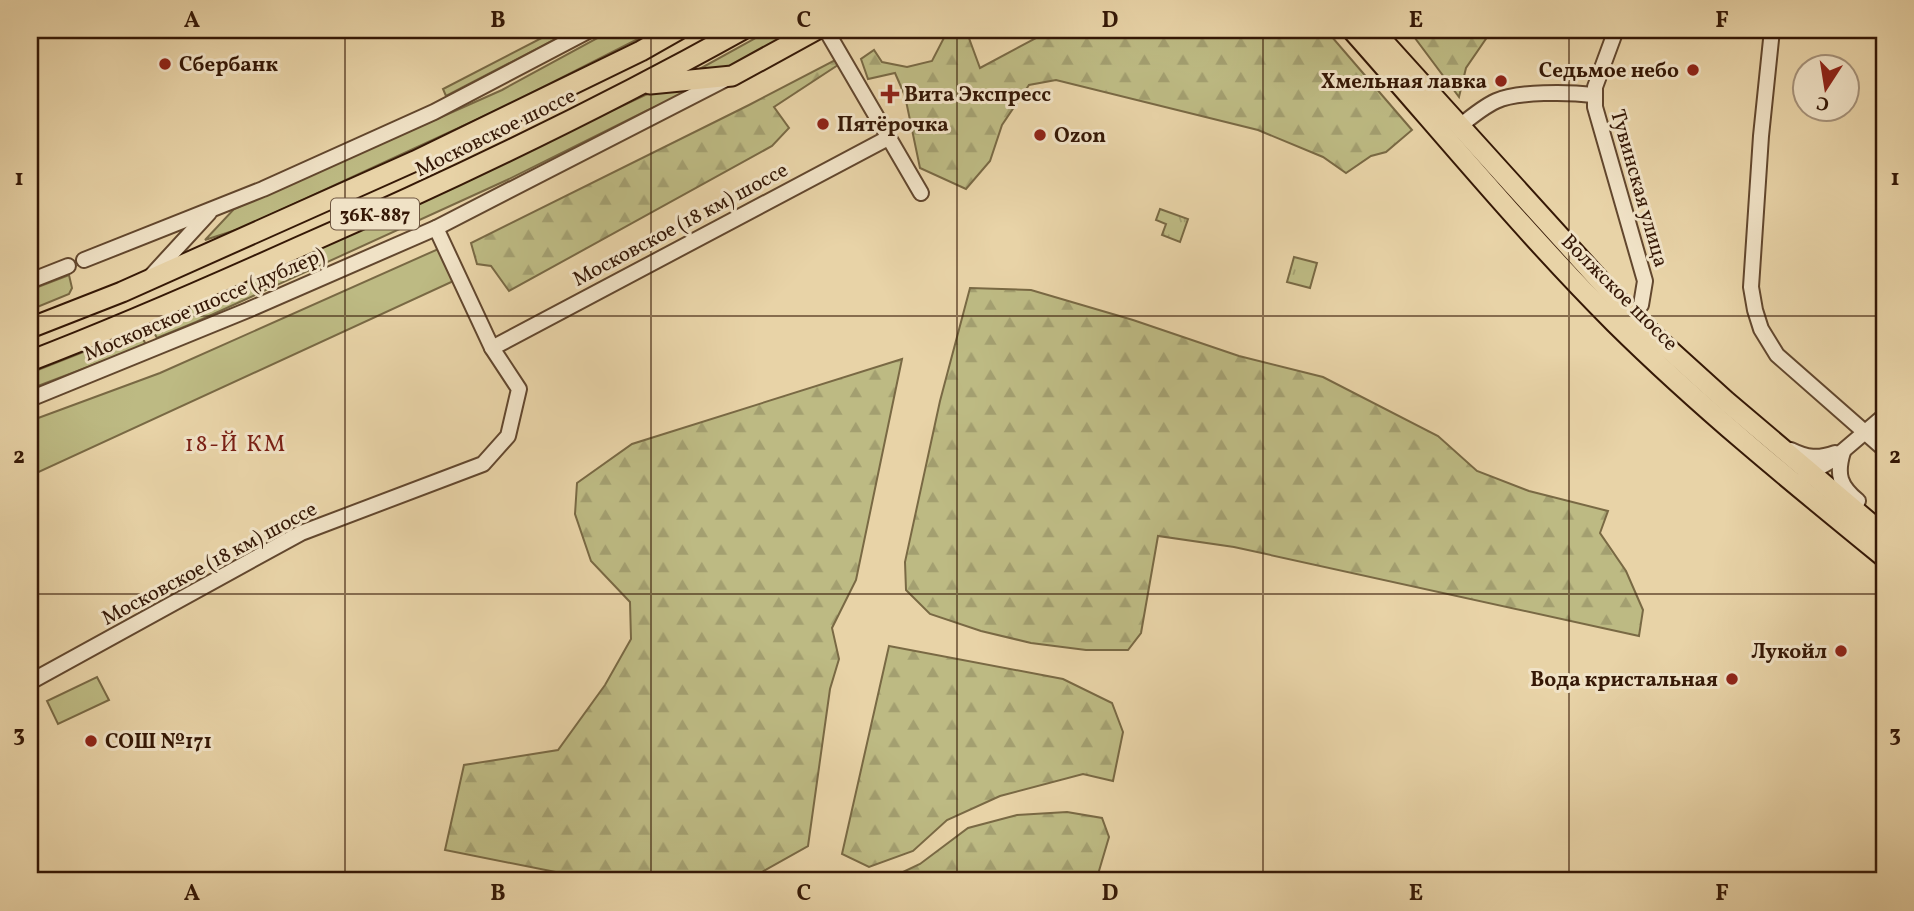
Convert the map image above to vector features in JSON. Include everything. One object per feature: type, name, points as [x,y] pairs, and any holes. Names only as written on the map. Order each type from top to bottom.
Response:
[{"type":"main road","points":[[641,51],[655,30]]},
{"type":"main road","name":"Московское шоссе","points":[[30,328],[147,282],[415,161],[641,51],[678,30]]},
{"type":"main road","name":"Московское шоссе","points":[[30,361],[103,333],[430,190],[643,85],[742,30]]},
{"type":"main road","points":[[643,85],[732,76],[816,30]]},
{"type":"main road","name":"Волжское шоссе","points":[[1352,30],[1502,201],[1645,351],[1742,439],[1884,535]]},
{"type":"main road","name":"Волжское шоссе","points":[[1373,30],[1631,315],[1811,474],[1829,500],[1884,557]]},
{"type":"main road","points":[[93,303],[103,333]]},
{"type":"street","points":[[84,260],[213,209],[434,112],[590,30]]},
{"type":"street","points":[[825,30],[921,193]]},
{"type":"street","name":"Тувинская улица","points":[[1616,30],[1593,95],[1645,281],[1641,305],[1631,315]]},
{"type":"street","points":[[1772,30],[1753,251],[1751,287],[1755,310],[1761,329],[1777,355],[1884,449]]},
{"type":"street","name":"Московское шоссе (дублер)","points":[[30,399],[248,310],[436,228],[732,76]]},
{"type":"street","points":[[1460,126],[1505,98],[1574,92],[1593,95]]},
{"type":"street","name":"Московское (18 км) шоссе","points":[[492,348],[888,138]]},
{"type":"street","points":[[147,282],[213,209]]},
{"type":"street","name":"Московское (18 км) шоссе","points":[[30,682],[301,533],[483,464],[508,436],[519,389],[492,348],[436,228]]},
{"type":"street","points":[[30,281],[68,266]]},
{"type":"street","points":[[1742,439],[1770,452],[1793,473],[1803,476],[1811,474],[1843,451],[1884,416]]},
{"type":"street","points":[[1774,443],[1808,457],[1818,458],[1843,451]]},
{"type":"street","points":[[1843,451],[1839,465],[1841,485],[1884,524]]},
{"type":"green space","points":[[557,30],[573,30],[446,96],[443,89]]},
{"type":"green space","points":[[612,30],[646,30],[638,39],[504,107],[242,228],[205,240],[234,209],[502,90]]},
{"type":"green space","points":[[770,30],[796,30],[728,68],[694,72]]},
{"type":"green space","points":[[948,30],[966,30],[980,68],[1051,30],[1326,30],[1412,130],[1386,152],[1371,156],[1346,173],[1323,157],[1258,130],[1056,80],[1029,85],[1002,125],[990,161],[966,189],[920,168],[905,96],[895,73],[868,79],[861,59],[874,50],[882,62],[907,67],[932,61]]},
{"type":"green space","points":[[1409,30],[1492,30],[1466,68],[1459,97]]},
{"type":"green space","points":[[841,57],[844,61],[774,107],[789,128],[772,146],[509,291],[491,266],[477,264],[471,243]]},
{"type":"green space","points":[[713,82],[646,111],[507,180],[196,322],[157,338],[151,327],[658,89]]},
{"type":"green space","points":[[1160,209],[1188,219],[1180,242],[1162,235],[1166,224],[1156,220]]},
{"type":"green space","points":[[445,246],[460,278],[30,476],[30,421],[160,373]]},
{"type":"green space","points":[[1294,257],[1317,263],[1310,288],[1287,282]]},
{"type":"green space","points":[[69,275],[72,288],[69,294],[30,310],[30,290]]},
{"type":"green space","points":[[970,288],[1031,290],[1133,320],[1239,356],[1323,377],[1438,436],[1477,471],[1529,491],[1608,511],[1600,533],[1626,571],[1643,610],[1639,636],[1234,547],[1158,536],[1141,633],[1128,650],[1086,650],[1031,643],[981,631],[930,614],[906,590],[905,562],[940,401]]},
{"type":"green space","points":[[139,330],[146,345],[30,389],[30,373]]},
{"type":"green space","points":[[902,359],[856,580],[832,628],[839,659],[830,689],[808,846],[746,881],[601,881],[445,850],[464,765],[558,750],[605,685],[631,639],[630,602],[591,561],[575,514],[577,483],[632,444]]},
{"type":"green space","points":[[889,646],[1063,679],[1112,703],[1123,732],[1113,781],[1083,774],[1000,796],[947,820],[913,851],[869,867],[842,854]]},
{"type":"green space","points":[[97,677],[109,700],[58,724],[47,701]]},
{"type":"green space","points":[[1067,812],[1102,818],[1109,837],[1096,881],[884,881],[920,864],[968,828],[1017,815]]},
{"type":"place","name":"Сбербанк","points":[[165,64]]},
{"type":"place","name":"Седьмое небо","points":[[1693,70]]},
{"type":"place","name":"Хмельная лавка","points":[[1501,81]]},
{"type":"place","name":"Вита Экспресс","points":[[890,94]]},
{"type":"place","name":"Пятёрочка","points":[[823,124]]},
{"type":"place","name":"Ozon","points":[[1040,135]]},
{"type":"place","name":"Лукойл","points":[[1841,651]]},
{"type":"place","name":"Вода кристальная","points":[[1732,679]]},
{"type":"place","name":"СОШ №171","points":[[91,741]]},
{"type":"district","name":"18-Й КМ","points":[[236,443]]}]
